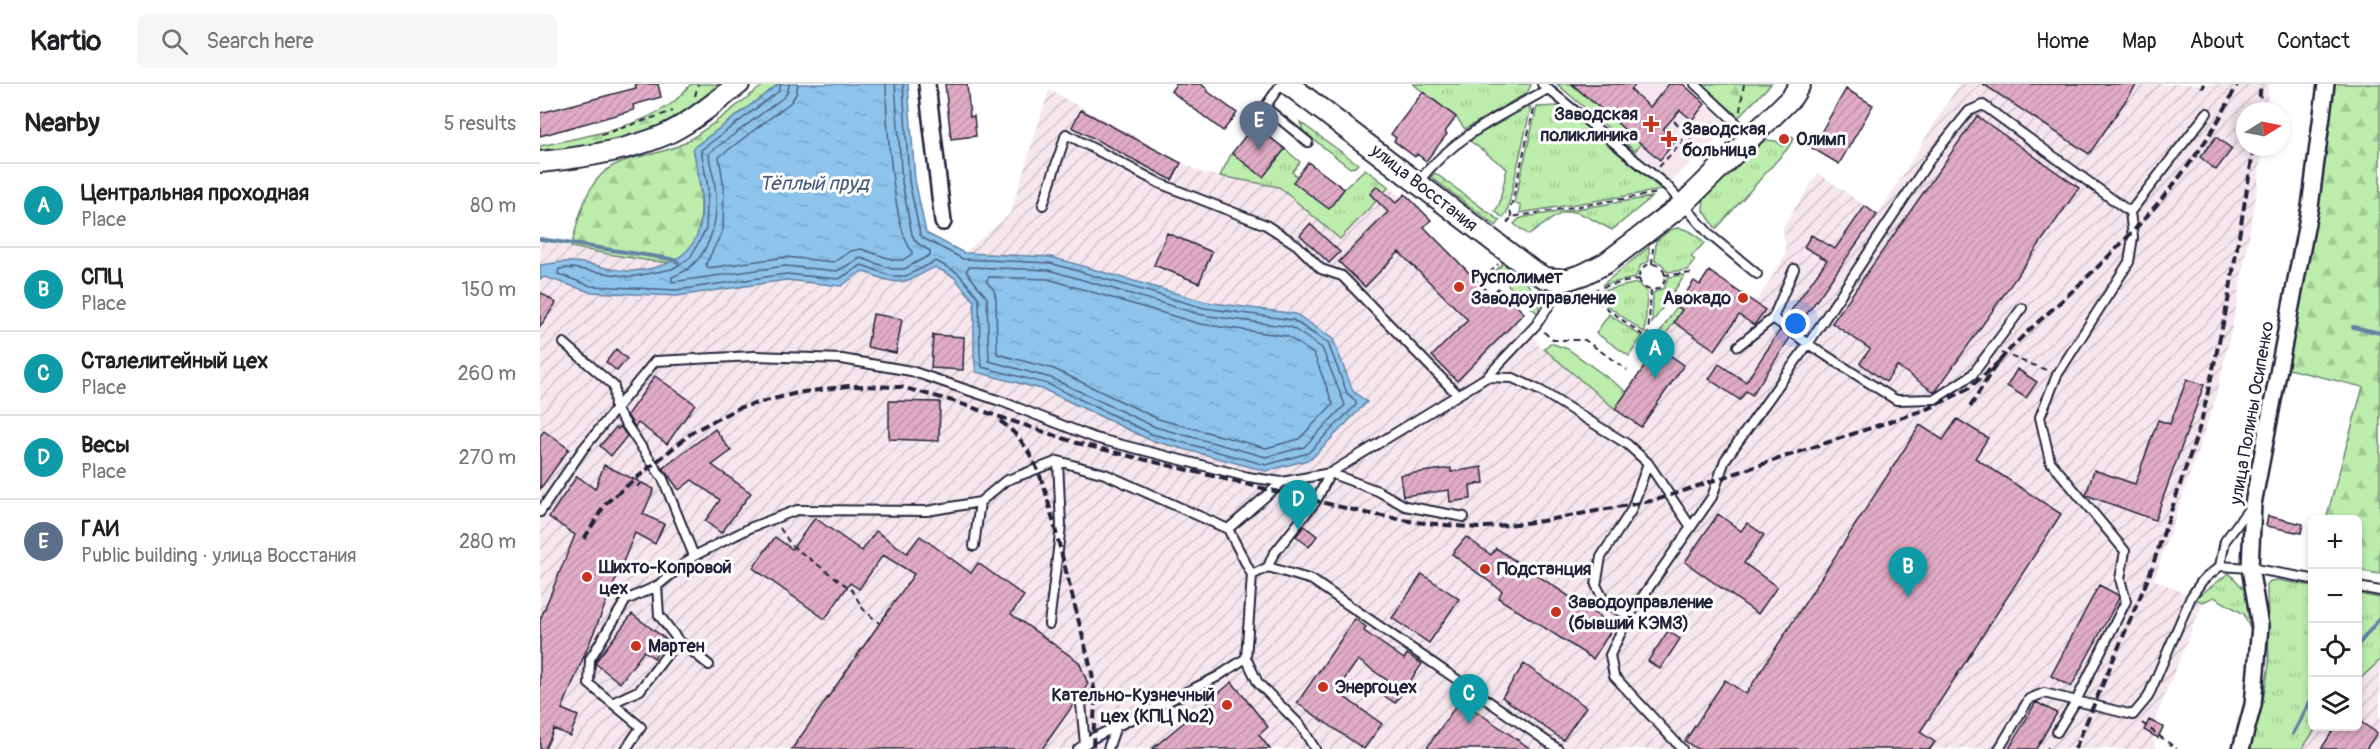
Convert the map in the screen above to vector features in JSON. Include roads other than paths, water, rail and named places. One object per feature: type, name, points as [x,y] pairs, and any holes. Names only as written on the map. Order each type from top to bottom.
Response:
[{"type":"street","points":[[540,162],[603,152],[662,136],[696,116],[739,84]]},
{"type":"street","points":[[927,84],[943,222]]},
{"type":"street","points":[[1566,280],[1606,263],[1682,205],[1792,97],[1800,84]]},
{"type":"street","name":"улица Полины Осипенко","points":[[2241,749],[2253,705],[2260,627],[2250,568],[2253,504],[2310,207],[2326,84]]},
{"type":"street","name":"улица Восстания","points":[[1289,85],[1530,269],[1545,278],[1566,280]]},
{"type":"lane","points":[[1695,84],[1751,137]]},
{"type":"lane","points":[[1289,85],[1265,107],[1308,142]]},
{"type":"lane","points":[[1418,183],[1429,168],[1467,134],[1545,87],[1668,187],[1710,235],[1757,274]]},
{"type":"lane","points":[[1682,749],[1614,676],[1610,655],[1629,616],[1712,497],[1725,460],[1808,344],[1931,158],[1969,111],[1983,105],[2130,212]]},
{"type":"lane","points":[[2057,732],[2076,700],[2126,601],[2120,579],[2125,551],[2050,461],[2040,417],[2057,375],[2129,262],[2133,237],[2130,212],[2207,113]]},
{"type":"lane","points":[[1043,205],[1066,135],[1161,184],[1266,225],[1297,245],[1321,268],[1342,276],[1458,395]]},
{"type":"lane","points":[[1738,346],[1773,318],[1794,269]]},
{"type":"lane","points":[[540,512],[615,408],[655,360],[754,356],[842,359],[911,371],[1003,402],[1095,438],[1248,477],[1282,482],[1330,473],[1487,378],[1536,325],[1566,280]]},
{"type":"lane","points":[[1773,318],[1808,344],[1896,400],[1935,399],[1972,375],[2022,308]]},
{"type":"lane","points":[[564,343],[614,386],[615,408],[663,479],[694,556]]},
{"type":"lane","points":[[1487,378],[1513,378],[1541,391],[1627,444],[1648,463],[1691,527]]},
{"type":"lane","points":[[1049,624],[1061,525],[1058,461]]},
{"type":"lane","points":[[626,749],[641,727],[589,684],[590,659],[626,600],[657,586],[694,556],[752,527],[797,510],[927,511],[980,502],[1005,481],[1058,461],[1105,474],[1228,529],[1252,575],[1246,658],[1258,683],[1301,726],[1315,749]]},
{"type":"lane","points":[[1629,616],[1605,602],[1596,585],[1601,557],[1630,511],[1648,463]]},
{"type":"lane","points":[[1330,473],[1377,491],[1405,506],[1464,517]]},
{"type":"lane","points":[[1269,567],[1273,555],[1316,501],[1330,473]]},
{"type":"lane","points":[[1228,529],[1282,482]]},
{"type":"lane","points":[[974,546],[980,502]]},
{"type":"lane","points":[[1999,749],[2029,699],[2044,693],[2133,714],[2148,697],[2191,597],[2202,581],[2220,566],[2225,541],[2253,504]]},
{"type":"lane","points":[[2220,566],[2250,568],[2308,578]]},
{"type":"lane","points":[[1252,575],[1269,567],[1312,580],[1558,749]]},
{"type":"lane","points":[[657,586],[658,615],[678,640],[709,665]]},
{"type":"lane","points":[[2362,588],[2380,591]]},
{"type":"lane","points":[[612,703],[640,690],[678,640]]},
{"type":"lane","points":[[1082,747],[1116,726],[1217,677],[1246,658]]},
{"type":"lane","points":[[1081,704],[1082,747]]},
{"type":"lane","points":[[1108,749],[1116,726]]},
{"type":"water","name":"Тёплый пруд","points":[[779,84],[908,84],[915,180],[926,233],[964,253],[1051,257],[1206,302],[1296,314],[1333,339],[1353,391],[1367,402],[1311,459],[1266,471],[1150,440],[1045,390],[976,372],[974,301],[954,277],[935,267],[914,278],[900,282],[862,271],[841,286],[786,280],[677,296],[590,292],[545,277],[540,279],[540,265],[580,262],[632,271],[659,267],[678,258],[691,246],[698,231],[701,213],[701,193],[693,148]]},
{"type":"waterway","points":[[540,239],[671,259],[678,262]]},
{"type":"waterway","points":[[2353,327],[2380,333]]},
{"type":"waterway","points":[[2362,640],[2380,618]]},
{"type":"waterway","points":[[2293,734],[2308,706]]},
{"type":"railway","points":[[2202,88],[2204,84]]},
{"type":"railway","points":[[1970,407],[1993,369],[2007,352],[2107,258],[2171,188],[2208,136],[2237,84]]},
{"type":"railway","points":[[2259,102],[2261,84]]},
{"type":"railway","points":[[2075,749],[2149,576],[2201,423],[2228,301],[2252,156]]},
{"type":"railway","points":[[584,539],[606,503],[694,431],[738,408],[797,393],[848,386],[901,387],[953,401],[1077,443],[1138,458],[1366,513],[1415,522],[1478,528],[1542,521],[1656,500],[1930,408],[1968,389],[2002,359]]},
{"type":"railway","points":[[1000,421],[1016,435],[1029,453],[1046,493],[1092,673],[1095,697],[1093,749]]},
{"type":"place","name":"Заводская поликлиника","points":[[1651,124]]},
{"type":"place","name":"Заводская больница","points":[[1669,139]]},
{"type":"place","name":"Олимп","points":[[1784,139]]},
{"type":"place","name":"ГАИ","points":[[1259,151]]},
{"type":"place","name":"Русполимет Заводоуправление","points":[[1459,287]]},
{"type":"place","name":"Авокадо","points":[[1743,298]]},
{"type":"place","name":"Центральная проходная","points":[[1655,379]]},
{"type":"place","name":"Весы","points":[[1298,530]]},
{"type":"place","name":"Подстанция","points":[[1485,569]]},
{"type":"place","name":"Шихто-Копровой цех","points":[[587,577]]},
{"type":"place","name":"СПЦ","points":[[1908,597]]},
{"type":"place","name":"Заводоуправление (бывший КЭМЗ)","points":[[1556,612]]},
{"type":"place","name":"Мартен","points":[[636,646]]},
{"type":"place","name":"Энергоцех","points":[[1323,687]]},
{"type":"place","name":"Кательно-Кузнечный цех (КПЦ №2)","points":[[1227,705]]},
{"type":"place","name":"Сталелитейный цех","points":[[1469,724]]}]
